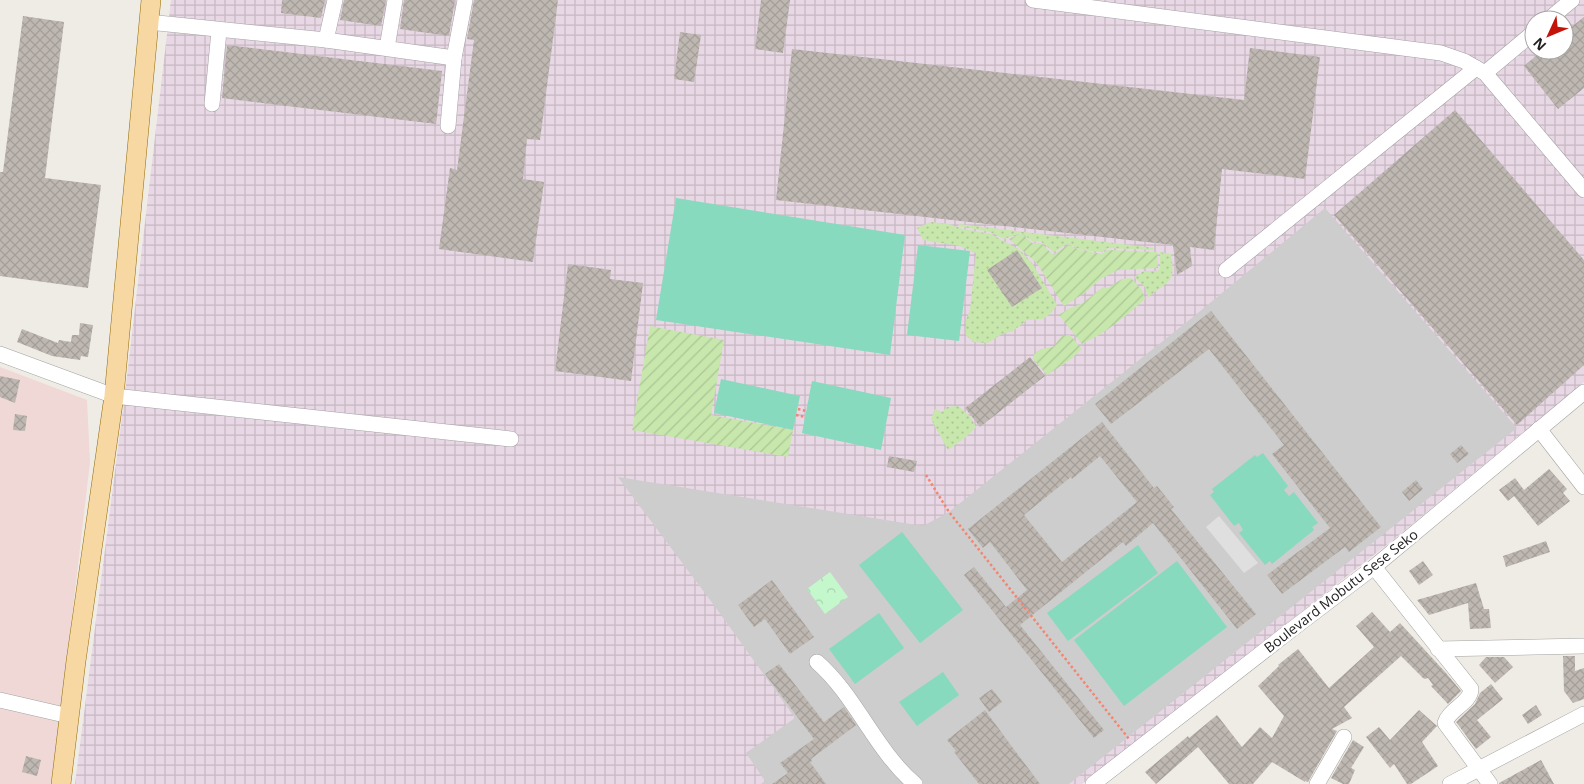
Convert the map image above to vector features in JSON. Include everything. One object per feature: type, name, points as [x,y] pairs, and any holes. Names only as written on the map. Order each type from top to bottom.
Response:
[{"type":"main road","points":[[61,784],[114,396],[151,0]]},
{"type":"street","points":[[326,40],[335,0]]},
{"type":"street","points":[[387,48],[395,0]]},
{"type":"street","points":[[448,126],[454,58],[465,0]]},
{"type":"street","points":[[1033,0],[1441,52],[1481,70],[1584,190]]},
{"type":"street","points":[[1560,10],[1572,0]]},
{"type":"street","points":[[148,22],[326,40],[454,58]]},
{"type":"street","points":[[212,104],[219,30]]},
{"type":"street","points":[[1226,270],[1481,70],[1524,39]]},
{"type":"street","points":[[0,354],[114,396],[511,438]]},
{"type":"street","name":"Boulevard Mobutu Sese Seko","points":[[1101,782],[1137,749],[1374,567],[1584,392]]},
{"type":"street","points":[[1539,429],[1584,487]]},
{"type":"street","points":[[1374,567],[1471,689],[1470,696],[1448,716],[1446,723],[1490,784]]},
{"type":"street","points":[[1438,649],[1584,646]]},
{"type":"street","points":[[817,662],[828,672],[860,713],[884,750],[915,784]]},
{"type":"street","points":[[0,700],[70,716]]},
{"type":"street","points":[[1450,784],[1584,714]]},
{"type":"street","points":[[1317,784],[1344,737]]},
{"type":"path","points":[[798,409],[806,411]]},
{"type":"path","points":[[796,415],[805,417]]},
{"type":"path","points":[[926,475],[949,512],[1137,749]]},
{"type":"shaded area","points":[[171,0],[1584,0],[1584,382],[1393,540],[1082,784],[75,784],[126,385]]},
{"type":"shaded area","points":[[1325,208],[1517,428],[1069,784],[761,784],[765,781],[746,753],[795,718],[618,477],[923,526],[949,512],[1193,317]]},
{"type":"shaded area","points":[[0,367],[87,400],[90,462],[51,784],[0,784]]},
{"type":"shaded area","points":[[1219,516],[1258,563],[1244,573],[1206,527]]},
{"type":"green space","points":[[676,198],[905,235],[890,355],[656,320]]},
{"type":"green space","points":[[931,222],[949,224],[963,229],[991,234],[1020,250],[1032,263],[1057,305],[1043,319],[1027,320],[1013,331],[1002,334],[988,343],[973,342],[966,335],[966,320],[970,310],[976,253],[960,246],[923,240],[917,228]]},
{"type":"green space","points":[[959,224],[1154,248],[1153,250],[1108,248],[1102,252],[1082,250],[1067,244],[1054,252],[1040,241],[1034,242],[1021,233],[1004,239],[990,232],[958,226]]},
{"type":"green space","points":[[1021,233],[1032,243],[1041,243],[1053,255],[1068,245],[1080,250],[1101,254],[1108,250],[1157,252],[1158,268],[1118,270],[1102,278],[1083,294],[1064,306],[1036,262],[1009,239]]},
{"type":"green space","points":[[918,245],[970,251],[959,341],[907,335]]},
{"type":"green space","points":[[1160,252],[1171,254],[1171,276],[1166,284],[1148,297],[1145,287],[1134,277],[1144,271],[1157,271],[1160,268]]},
{"type":"green space","points":[[1131,278],[1142,290],[1145,299],[1123,318],[1082,344],[1059,315],[1083,303],[1103,287],[1108,288],[1122,279]]},
{"type":"green space","points":[[650,326],[724,340],[711,415],[793,430],[788,457],[632,430]]},
{"type":"green space","points":[[1070,335],[1082,349],[1070,360],[1047,375],[1033,359],[1034,354],[1041,349],[1053,347],[1062,336]]},
{"type":"green space","points":[[721,379],[800,396],[793,430],[714,413]]},
{"type":"green space","points":[[812,381],[891,398],[881,450],[802,433]]},
{"type":"green space","points":[[958,406],[970,416],[976,427],[948,450],[931,419],[935,409],[942,412],[947,407]]},
{"type":"green space","points":[[1263,453],[1288,486],[1284,490],[1289,496],[1294,492],[1318,523],[1312,527],[1314,530],[1272,564],[1270,561],[1265,565],[1239,533],[1243,530],[1239,523],[1234,526],[1210,495],[1214,492],[1212,489],[1255,455],[1257,457]]},
{"type":"green space","points":[[902,532],[963,610],[920,643],[859,565]]},
{"type":"green space","points":[[1138,545],[1158,573],[1068,641],[1047,613]]},
{"type":"green space","points":[[1177,561],[1227,627],[1124,706],[1074,640]]},
{"type":"green space","points":[[830,572],[848,597],[825,614],[807,589]]},
{"type":"green space","points":[[879,613],[904,648],[855,684],[829,649]]},
{"type":"green space","points":[[943,672],[959,695],[917,726],[899,702]]},
{"type":"building","points":[[282,0],[325,0],[321,18],[281,13]]},
{"type":"building","points":[[344,0],[386,0],[381,26],[340,20]]},
{"type":"building","points":[[404,0],[455,0],[449,36],[400,29]]},
{"type":"building","points":[[474,0],[558,0],[540,140],[527,139],[523,179],[544,182],[533,262],[439,249],[450,168],[457,170],[474,40],[467,39]]},
{"type":"building","points":[[761,0],[790,0],[783,53],[755,49]]},
{"type":"building","points":[[23,16],[64,22],[45,178],[101,185],[88,288],[0,276],[0,172],[3,172]]},
{"type":"building","points":[[1584,17],[1584,88],[1558,109],[1524,66],[1531,60],[1574,60],[1574,25]]},
{"type":"building","points":[[680,32],[701,35],[694,82],[674,79]]},
{"type":"building","points":[[227,45],[442,71],[436,124],[222,98]]},
{"type":"building","points":[[1250,48],[1320,57],[1305,179],[1222,169],[1214,250],[1190,247],[1192,266],[1177,275],[1173,245],[776,200],[792,49],[1244,100]]},
{"type":"building","points":[[1455,110],[1584,260],[1584,365],[1517,425],[1334,215]]},
{"type":"building","points":[[1017,250],[1042,288],[1012,307],[987,270]]},
{"type":"building","points":[[568,264],[611,270],[610,279],[643,283],[631,381],[555,371]]},
{"type":"building","points":[[1211,311],[1381,527],[1349,552],[1345,547],[1282,594],[1267,575],[1330,528],[1272,454],[1284,445],[1209,349],[1111,424],[1095,404]]},
{"type":"building","points":[[80,323],[93,325],[88,357],[81,356],[80,360],[52,356],[17,342],[22,329],[58,343],[59,340],[71,342],[72,335],[79,335]]},
{"type":"building","points":[[1030,357],[1045,376],[980,427],[965,408]]},
{"type":"building","points":[[0,376],[20,380],[15,403],[0,397]]},
{"type":"building","points":[[15,414],[27,416],[25,431],[13,430]]},
{"type":"building","points":[[1102,422],[1154,488],[1157,486],[1174,507],[1171,509],[1256,614],[1237,629],[1153,523],[1126,546],[1123,542],[1020,625],[1104,730],[1094,738],[964,575],[974,567],[1006,607],[1027,590],[990,542],[983,548],[968,529]],"holes":[[[1100,456],[1137,502],[1062,562],[1024,515]]]},
{"type":"building","points":[[1461,445],[1469,454],[1457,463],[1450,454]]},
{"type":"building","points":[[889,456],[917,461],[914,472],[887,467]]},
{"type":"building","points":[[1549,469],[1567,489],[1563,493],[1570,501],[1538,526],[1514,496],[1508,501],[1499,490],[1515,478],[1524,490]]},
{"type":"building","points":[[1416,480],[1423,489],[1409,501],[1402,492]]},
{"type":"building","points":[[1546,541],[1550,552],[1506,567],[1503,556]]},
{"type":"building","points":[[1423,561],[1433,575],[1419,585],[1409,571]]},
{"type":"building","points":[[772,580],[814,637],[790,654],[765,619],[754,627],[738,605]]},
{"type":"building","points":[[1476,583],[1484,609],[1489,609],[1491,628],[1470,629],[1468,603],[1429,615],[1417,600]]},
{"type":"building","points":[[1372,612],[1390,632],[1400,623],[1461,691],[1448,704],[1431,686],[1433,685],[1428,678],[1423,678],[1401,656],[1344,707],[1352,718],[1332,729],[1337,731],[1308,782],[1272,762],[1253,784],[1229,784],[1198,747],[1156,784],[1145,772],[1188,736],[1189,738],[1217,715],[1242,747],[1260,727],[1272,738],[1284,716],[1258,686],[1278,665],[1298,649],[1329,688],[1374,647],[1356,626]]},
{"type":"building","points":[[1563,656],[1575,656],[1575,671],[1584,668],[1584,699],[1573,703],[1564,691]]},
{"type":"building","points":[[1486,657],[1504,657],[1513,667],[1495,683],[1479,665]]},
{"type":"building","points":[[779,664],[824,722],[844,707],[856,725],[811,759],[812,761],[810,762],[826,784],[772,784],[788,773],[780,763],[814,739],[765,674]]},
{"type":"building","points":[[1491,684],[1503,699],[1477,720],[1491,737],[1476,749],[1456,722],[1475,704],[1480,693]]},
{"type":"building","points":[[992,689],[1002,702],[989,712],[979,698]]},
{"type":"building","points":[[1536,705],[1542,715],[1528,724],[1522,715]]},
{"type":"building","points":[[985,710],[1040,784],[979,784],[954,752],[956,751],[947,740]]},
{"type":"building","points":[[1419,710],[1437,726],[1422,742],[1438,766],[1411,784],[1407,784],[1394,764],[1390,768],[1366,737],[1379,727],[1390,740]]},
{"type":"building","points":[[1353,740],[1364,747],[1351,768],[1355,770],[1349,784],[1343,784],[1331,778]]},
{"type":"building","points":[[26,756],[41,760],[37,776],[22,772]]},
{"type":"building","points":[[1541,760],[1554,784],[1499,784],[1499,783]]}]
